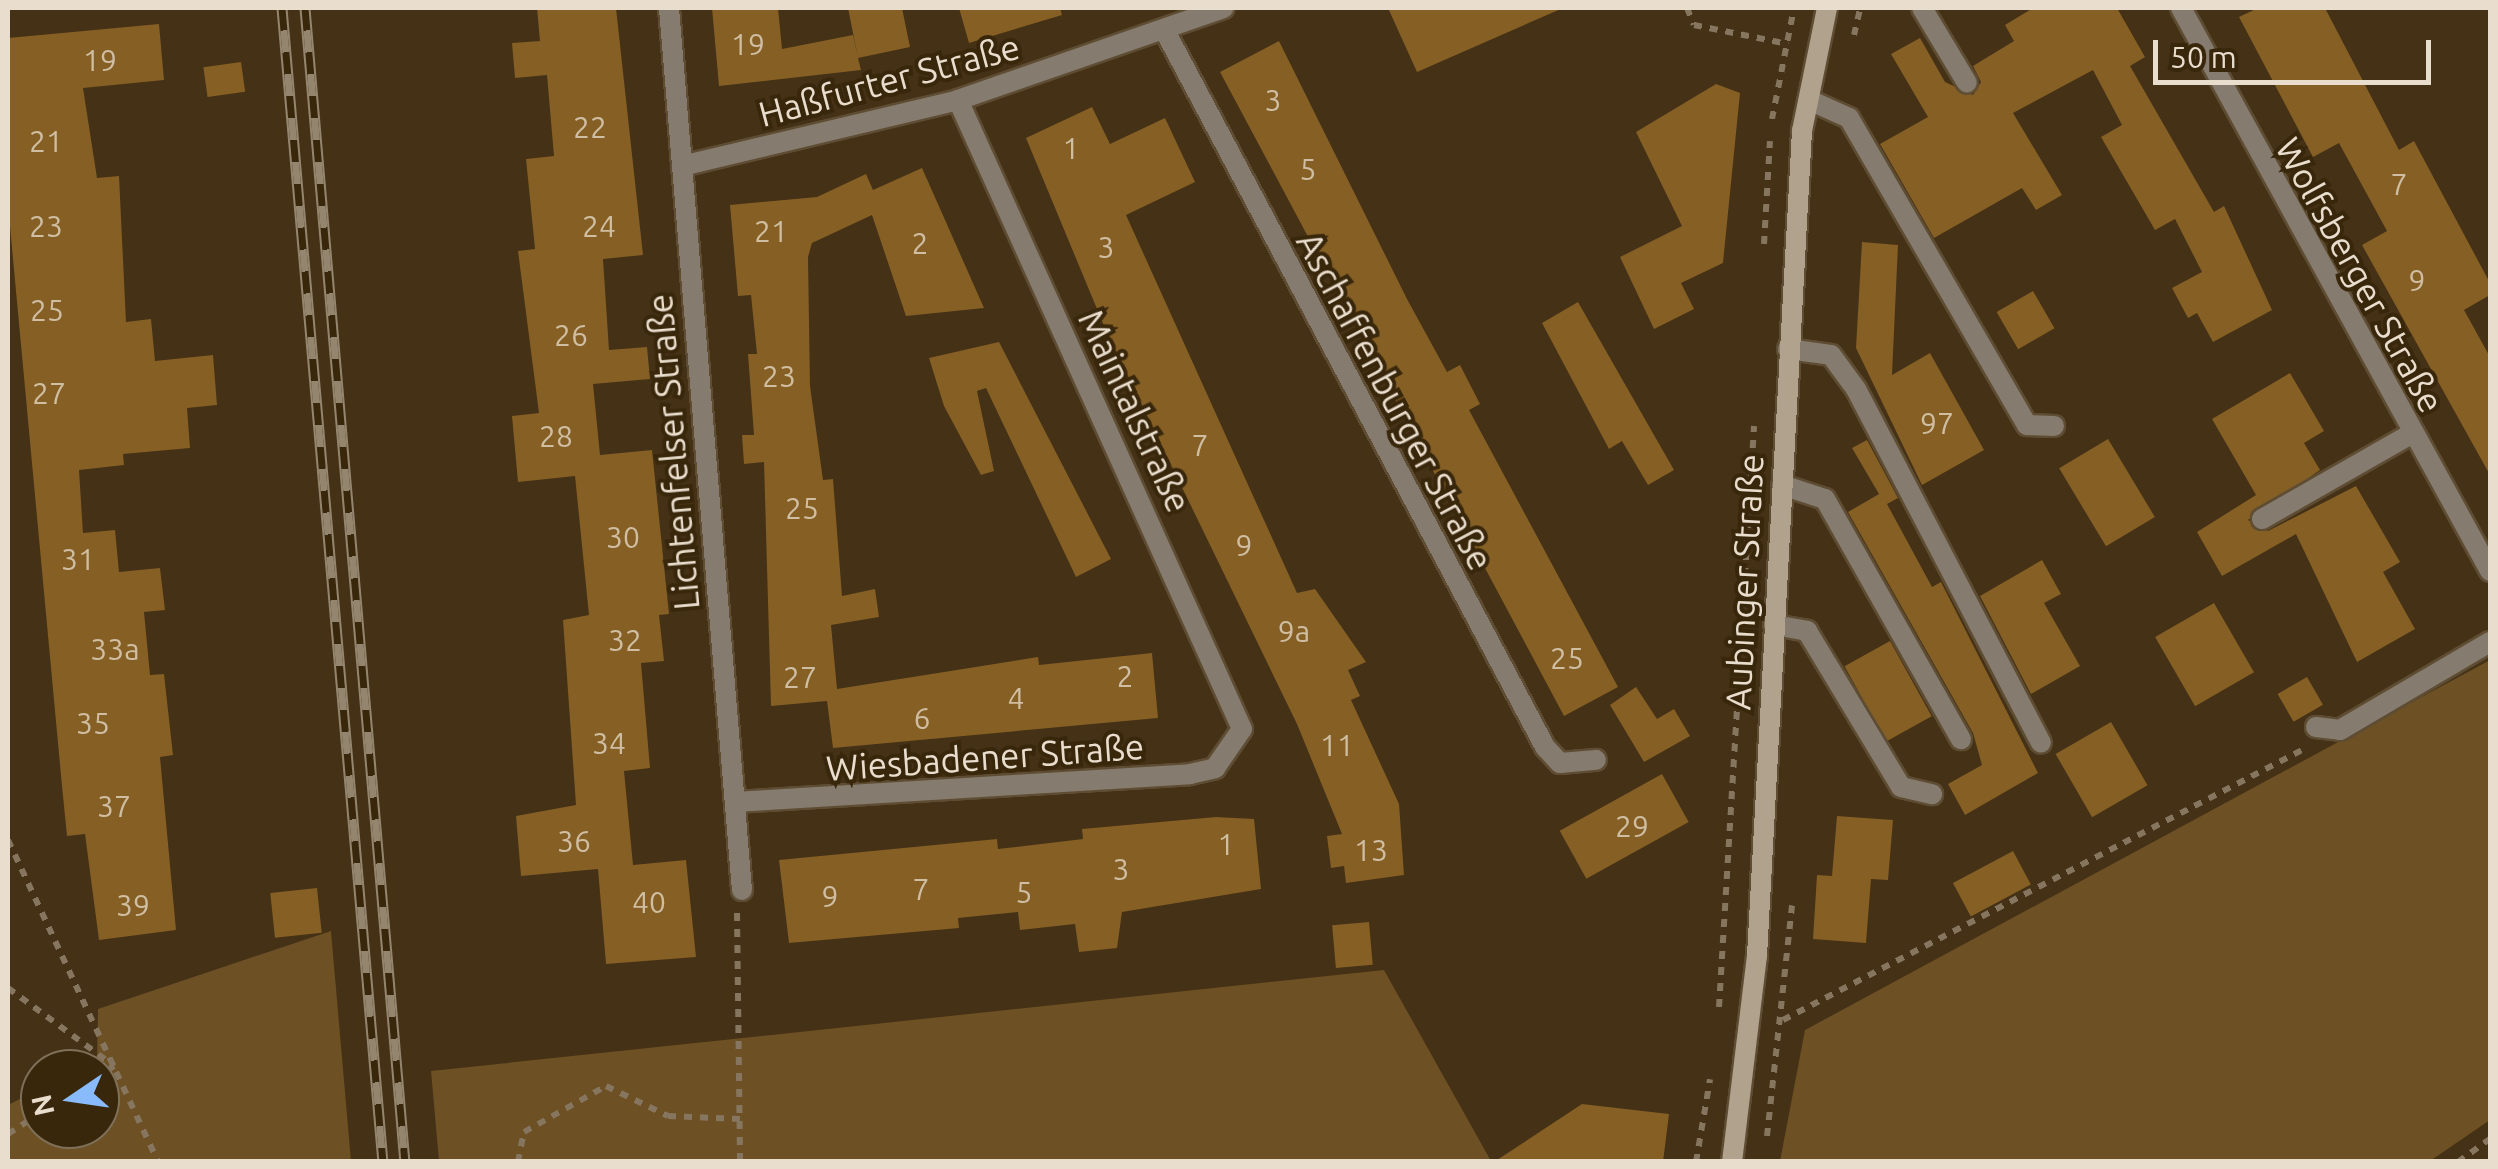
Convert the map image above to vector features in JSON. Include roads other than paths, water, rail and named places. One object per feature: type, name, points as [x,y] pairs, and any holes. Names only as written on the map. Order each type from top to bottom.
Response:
[{"type":"main road","name":"Aubinger Straße","points":[[1732,1162],[1751,1037],[1788,349],[1809,100],[1827,8]]},
{"type":"street","name":"Lichtenfelser Straße","points":[[668,8],[742,890]]},
{"type":"street","name":"Haßfurter Straße","points":[[682,166],[958,100],[1224,8]]},
{"type":"street","points":[[1922,8],[1967,83]]},
{"type":"street","name":"Wolfsberger Straße","points":[[2181,8],[2411,434],[2490,571]]},
{"type":"street","name":"Aschaffenburger Straße","points":[[1165,30],[1545,747],[1560,763],[1596,760]]},
{"type":"street","name":"Maintalstraße","points":[[958,100],[1238,709],[1234,751]]},
{"type":"street","points":[[1809,100],[1849,118],[2027,425],[2054,426]]},
{"type":"street","points":[[1788,349],[1831,355],[1856,389],[2041,742]]},
{"type":"street","points":[[2262,519],[2411,434]]},
{"type":"street","points":[[1782,484],[1825,499],[1960,738]]},
{"type":"street","points":[[1774,624],[1815,640],[1902,787],[1932,794]]},
{"type":"street","points":[[2316,727],[2340,730],[2490,642]]},
{"type":"street","name":"Wiesbadener Straße","points":[[735,802],[1190,774],[1234,751]]},
{"type":"railway","points":[[282,8],[383,1162]]},
{"type":"railway","points":[[305,8],[405,1162]]}]
